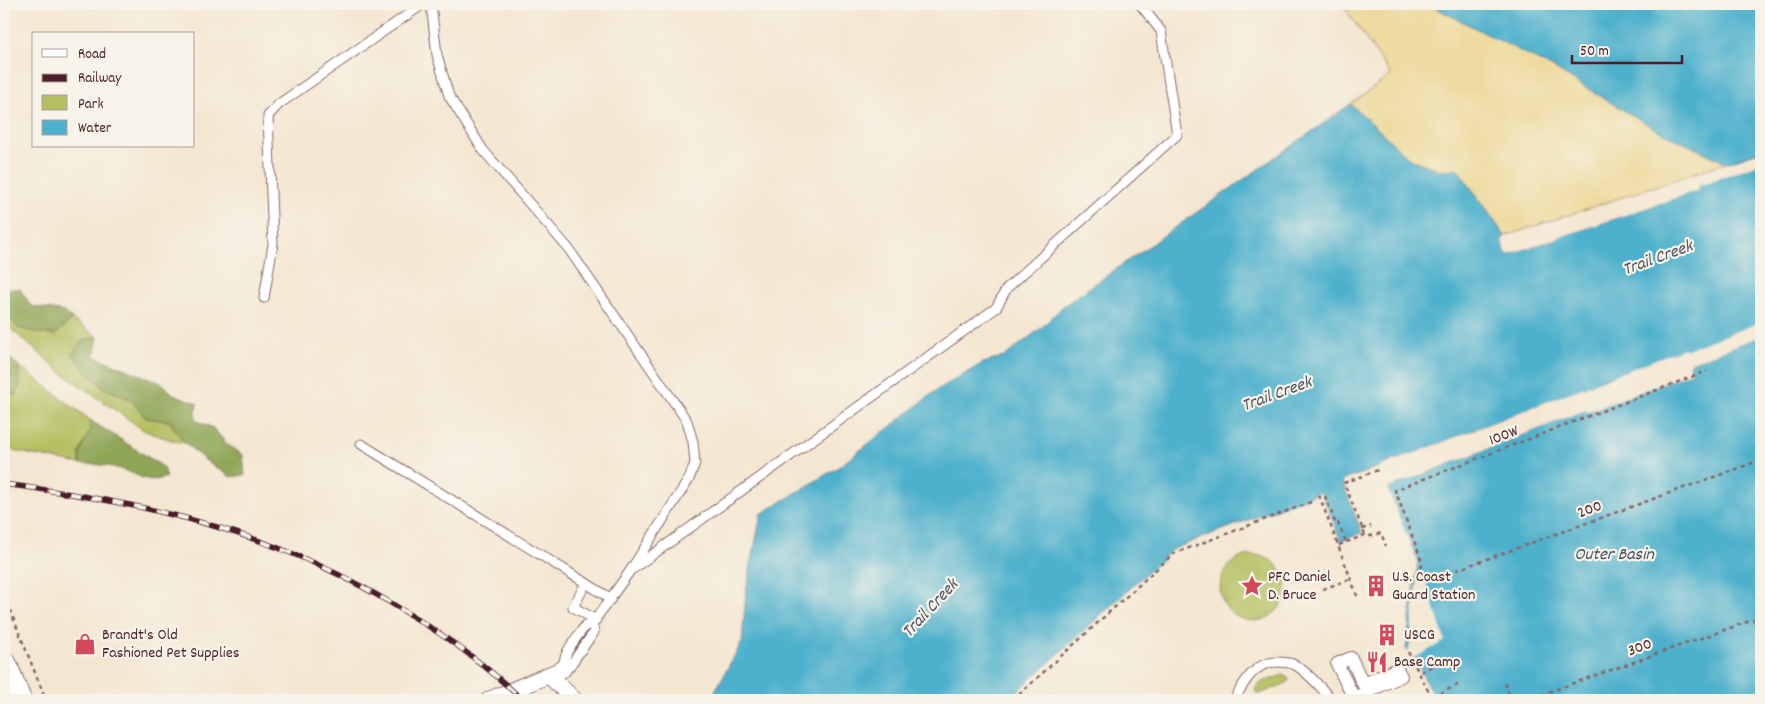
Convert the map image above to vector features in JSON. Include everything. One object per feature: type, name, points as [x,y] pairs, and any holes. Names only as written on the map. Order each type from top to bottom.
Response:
[{"type":"main road","points":[[4,664],[18,700]]},
{"type":"street","points":[[1351,658],[1363,684],[1397,669],[1401,676],[1354,698],[1338,664],[1351,658]]},
{"type":"street","points":[[489,700],[556,672],[574,700]]},
{"type":"lane","points":[[264,298],[273,244],[268,116],[279,104],[423,4]]},
{"type":"lane","points":[[431,4],[437,55],[449,96],[483,150],[568,248],[687,421],[693,442],[695,464],[679,496],[611,599],[594,622],[585,626],[556,672]]},
{"type":"lane","points":[[630,571],[996,308],[1008,288],[1177,135],[1161,31],[1140,4]]},
{"type":"lane","points":[[361,444],[611,599]]},
{"type":"lane","points":[[586,583],[573,607],[594,622]]},
{"type":"lane","points":[[1234,700],[1255,670],[1264,664],[1273,662],[1292,663],[1301,669],[1332,700]]},
{"type":"path","name":"100W","points":[[1421,576],[1422,562],[1395,490],[1707,371]]},
{"type":"path","name":"200","points":[[1426,581],[1761,460]]},
{"type":"path","points":[[1365,535],[1344,483],[1378,470]]},
{"type":"path","points":[[1319,495],[1358,598]]},
{"type":"path","points":[[1325,496],[1336,524],[1338,523],[1346,542]]},
{"type":"path","points":[[1012,700],[1174,554],[1311,502]]},
{"type":"path","points":[[1362,529],[1371,526]]},
{"type":"path","points":[[1339,545],[1365,535],[1370,536],[1381,532],[1386,546]]},
{"type":"path","points":[[1323,589],[1350,579]]},
{"type":"path","points":[[4,595],[46,700]]},
{"type":"path","name":"300","points":[[1526,700],[1761,616]]},
{"type":"path","points":[[1408,652],[1433,699],[1461,683]]},
{"type":"path","points":[[1421,672],[1446,658]]},
{"type":"path","points":[[1505,683],[1511,700]]},
{"type":"green space","points":[[4,289],[20,289],[31,306],[64,312],[72,319],[55,335],[18,328],[6,312]]},
{"type":"green space","points":[[4,298],[6,312],[64,328],[72,319],[98,337],[82,341],[83,366],[90,376],[104,388],[130,399],[146,418],[169,421],[185,443],[145,431],[62,373],[4,323]]},
{"type":"green space","points":[[98,337],[94,356],[163,384],[173,394],[197,403],[195,420],[213,428],[228,445],[243,455],[245,475],[231,477],[205,460],[185,443],[169,421],[146,418],[130,399],[104,388],[90,376],[72,354],[82,341]]},
{"type":"green space","points":[[4,354],[18,365],[20,384],[16,395],[4,393]]},
{"type":"green space","points":[[18,365],[90,420],[90,430],[80,452],[80,464],[4,449],[4,393],[16,395],[20,384]]},
{"type":"green space","points":[[90,420],[162,466],[167,477],[154,480],[112,467],[80,464],[80,452],[90,430]]},
{"type":"green space","points":[[1247,555],[1259,555],[1271,560],[1281,570],[1286,582],[1284,601],[1271,616],[1259,621],[1247,621],[1235,616],[1225,606],[1220,594],[1220,582],[1225,570],[1235,560]]},
{"type":"green space","points":[[1283,675],[1289,680],[1287,683],[1260,694],[1256,693],[1255,689],[1260,683]]},
{"type":"sand","points":[[1342,4],[1761,4],[1761,151],[1505,236],[1472,189],[1431,179],[1337,114],[1391,75]]},
{"type":"water","points":[[1428,4],[1761,4],[1761,151],[1726,163],[1655,129],[1553,68]]},
{"type":"water","name":"Trail Creek","points":[[1351,104],[1410,159],[1443,171],[1457,168],[1505,236],[1502,240],[1507,255],[1699,190],[1697,186],[1761,163],[1761,322],[1685,351],[1683,349],[1342,481],[1362,533],[1341,541],[1321,492],[1173,549],[1008,700],[710,700],[742,642],[746,591],[761,514],[840,466],[937,390],[983,363],[1004,357],[1041,328],[1062,307]]},
{"type":"water","name":"Outer Basin","points":[[1761,336],[1761,700],[1435,700],[1410,649],[1406,650],[1418,561],[1388,488],[1586,410],[1692,372],[1689,363]]},
{"type":"pier","points":[[1761,161],[1761,163],[1698,186],[1699,190],[1507,255],[1502,240],[1508,236],[1505,241],[1509,252],[1696,189],[1696,184]]},
{"type":"pier","points":[[1761,322],[1761,325],[1686,353],[1682,352],[1380,469],[1379,467],[1684,348],[1685,350]]},
{"type":"pier","points":[[1761,334],[1761,336],[1689,363],[1692,372],[1587,412],[1586,410],[1388,488],[1387,485],[1585,407],[1588,408],[1689,371],[1686,364],[1688,361]]},
{"type":"pier","points":[[1424,575],[1445,641],[1414,658],[1409,649],[1418,577]]},
{"type":"railway","points":[[4,484],[83,496],[162,512],[239,534],[314,563],[367,589],[445,637],[472,656],[522,700]]},
{"type":"place","name":"PFC Daniel D. Bruce","points":[[1252,586]]},
{"type":"place","name":"U.S. Coast Guard Station","points":[[1376,586]]},
{"type":"place","name":"USCG","points":[[1387,635]]},
{"type":"place","name":"Brandt's Old Fashioned Pet Supplies","points":[[85,644]]},
{"type":"place","name":"Base Camp","points":[[1377,662]]}]
